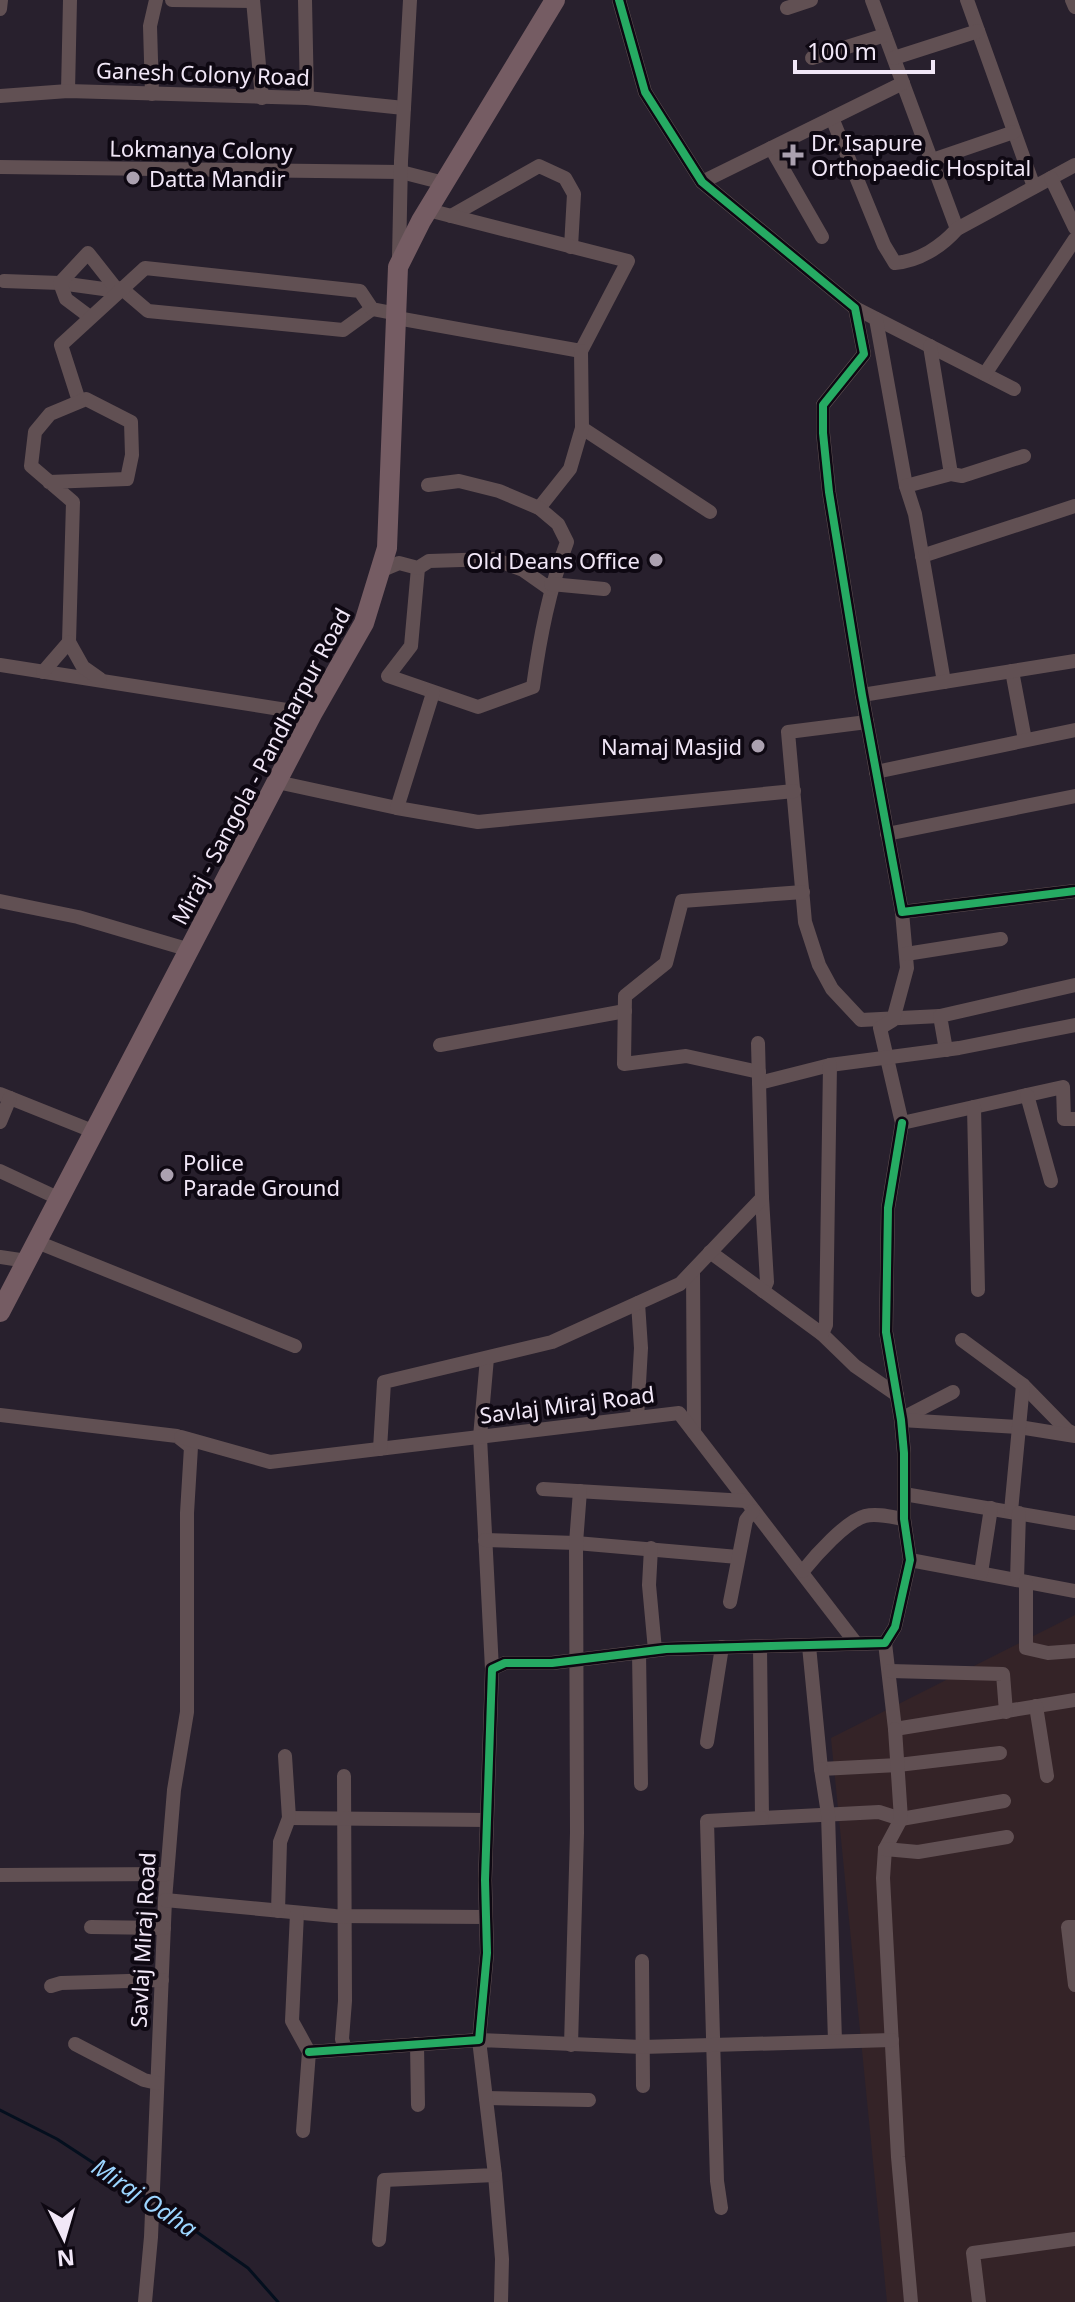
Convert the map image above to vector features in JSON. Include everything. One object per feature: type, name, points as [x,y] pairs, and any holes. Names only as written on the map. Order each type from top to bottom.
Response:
[{"type":"highway","name":"Miraj - Sangola - Pandharpur Road","points":[[0,1312],[312,714],[364,623],[387,548],[398,267],[428,210],[555,0]]},
{"type":"street","points":[[0,9],[1,0]]},
{"type":"street","points":[[68,91],[70,0]]},
{"type":"street","points":[[152,94],[150,26],[156,0]]},
{"type":"street","points":[[172,0],[253,0],[262,98]]},
{"type":"street","points":[[305,0],[307,98]]},
{"type":"street","points":[[398,267],[410,0]]},
{"type":"street","points":[[619,0],[645,92],[702,182],[855,308],[1014,389]]},
{"type":"street","points":[[787,8],[811,0]]},
{"type":"street","points":[[872,0],[957,229]]},
{"type":"street","points":[[967,0],[1034,187]]},
{"type":"street","points":[[1072,0],[1075,7]]},
{"type":"street","points":[[894,58],[978,31]]},
{"type":"street","points":[[812,58],[885,35]]},
{"type":"street","points":[[702,182],[903,83]]},
{"type":"street","name":"Ganesh Colony Road","points":[[0,96],[68,91],[307,98],[404,108]]},
{"type":"street","points":[[832,118],[884,245],[895,263],[912,261],[957,229],[1075,165]]},
{"type":"street","points":[[932,160],[1014,132]]},
{"type":"street","points":[[771,148],[822,237]]},
{"type":"street","points":[[451,216],[539,166],[565,178],[574,194],[571,247]]},
{"type":"street","name":"Lokmanya Colony","points":[[0,167],[401,172],[444,183]]},
{"type":"street","points":[[1051,178],[1075,228]]},
{"type":"street","points":[[428,210],[628,261],[581,351],[582,428],[570,469],[539,508]]},
{"type":"street","points":[[985,374],[1075,239]]},
{"type":"street","points":[[60,283],[88,253],[120,289],[148,311],[343,330],[372,309]]},
{"type":"street","points":[[79,401],[61,345],[145,268],[360,291],[372,309],[581,351]]},
{"type":"street","points":[[4,281],[120,289]]},
{"type":"street","points":[[60,283],[66,299],[90,317]]},
{"type":"street","points":[[855,308],[864,354],[823,405],[823,433],[829,492],[862,695],[902,912],[907,968],[893,1020],[880,1028],[902,1123],[888,1208],[886,1332],[901,1420],[904,1519],[910,1560],[895,1627],[885,1643],[890,1671],[901,1819],[885,1849],[883,1878],[898,2157],[911,2302]]},
{"type":"street","points":[[876,319],[906,486],[915,514],[944,682]]},
{"type":"street","points":[[930,346],[951,474]]},
{"type":"street","points":[[49,482],[127,479],[132,455],[131,422],[86,399],[79,401],[50,414],[35,432],[31,466],[49,482],[73,502],[69,642],[83,667],[104,681]]},
{"type":"street","points":[[582,428],[710,512]]},
{"type":"street","points":[[906,486],[951,474],[962,476],[1024,456]]},
{"type":"street","points":[[418,568],[411,646],[388,676],[478,707],[533,687],[551,587],[567,542],[558,524],[539,508],[499,491],[459,481],[428,485]]},
{"type":"street","points":[[922,556],[1075,506]]},
{"type":"street","points":[[380,571],[399,563],[418,568],[429,561],[494,559],[523,570],[551,587],[604,589]]},
{"type":"street","points":[[43,672],[69,642]]},
{"type":"street","points":[[862,695],[1075,661]]},
{"type":"street","points":[[0,665],[312,714]]},
{"type":"street","points":[[1012,671],[1025,740]]},
{"type":"street","points":[[397,808],[433,693]]},
{"type":"street","points":[[867,722],[788,732],[805,922],[819,965],[832,989],[861,1020],[893,1020],[940,1016],[1075,985]]},
{"type":"street","points":[[876,772],[1075,730]]},
{"type":"street","points":[[277,782],[478,822],[794,791]]},
{"type":"street","points":[[887,834],[1075,796]]},
{"type":"street","points":[[902,912],[1075,891]]},
{"type":"street","points":[[803,892],[682,901],[666,963],[625,996],[624,1064],[686,1056],[759,1078],[946,1050],[1075,1025]]},
{"type":"street","points":[[0,901],[78,917],[190,950]]},
{"type":"street","points":[[906,954],[1001,939]]},
{"type":"street","points":[[440,1045],[625,1011]]},
{"type":"street","points":[[940,1016],[946,1050]]},
{"type":"street","points":[[758,1043],[767,1282],[763,1291]]},
{"type":"street","points":[[822,1334],[826,1325],[830,1206],[830,1065]]},
{"type":"street","points":[[902,1123],[1063,1087],[1064,1119],[1075,1119]]},
{"type":"street","points":[[1027,1095],[1051,1181]]},
{"type":"street","points":[[0,1122],[5,1096],[95,1132]]},
{"type":"street","points":[[974,1107],[978,1290]]},
{"type":"street","points":[[0,1171],[60,1199]]},
{"type":"street","points":[[380,1449],[384,1382],[552,1342],[680,1284],[762,1198]]},
{"type":"street","points":[[37,1242],[295,1346]]},
{"type":"street","points":[[710,1252],[822,1334],[855,1366],[897,1395]]},
{"type":"street","points":[[0,1257],[27,1261]]},
{"type":"street","points":[[693,1271],[694,1432]]},
{"type":"street","points":[[637,1418],[641,1348],[638,1303]]},
{"type":"street","points":[[962,1340],[1023,1385],[1075,1435]]},
{"type":"street","points":[[487,1358],[480,1437],[492,1669],[487,1953],[479,2040],[495,2175],[502,2259],[501,2302]]},
{"type":"street","points":[[1023,1385],[1015,1512],[1026,1648],[1048,1653],[1075,1651]]},
{"type":"street","points":[[901,1420],[953,1392]]},
{"type":"street","name":"Savlaj Miraj Road","points":[[0,1415],[177,1436],[270,1462],[679,1413],[855,1642]]},
{"type":"street","points":[[901,1420],[1019,1427],[1075,1435]]},
{"type":"street","name":"Savlaj Miraj Road","points":[[145,2302],[151,2237],[165,1900],[174,1790],[187,1712],[187,1513],[191,1447],[177,1436]]},
{"type":"street","points":[[543,1489],[750,1506],[730,1602]]},
{"type":"street","points":[[571,2045],[577,1833],[576,1543],[580,1491]]},
{"type":"street","points":[[904,1494],[1075,1523]]},
{"type":"street","points":[[981,1573],[991,1508]]},
{"type":"street","points":[[803,1571],[840,1533],[861,1517],[904,1519]]},
{"type":"street","points":[[485,1540],[651,1548],[738,1557]]},
{"type":"street","points":[[651,1548],[649,1585],[655,1650]]},
{"type":"street","points":[[910,1560],[1075,1591]]},
{"type":"street","points":[[492,1669],[505,1663],[577,1660],[655,1650],[885,1643]]},
{"type":"street","points":[[809,1646],[828,1814],[835,2041]]},
{"type":"street","points":[[707,1742],[722,1647]]},
{"type":"street","points":[[760,1647],[762,1818]]},
{"type":"street","points":[[639,1652],[641,1784]]},
{"type":"street","points":[[890,1671],[1003,1674],[1006,1712]]},
{"type":"street","points":[[895,1729],[1075,1700]]},
{"type":"street","points":[[1036,1706],[1047,1776]]},
{"type":"street","points":[[821,1769],[898,1765],[1000,1753]]},
{"type":"street","points":[[278,1911],[280,1842],[289,1818],[285,1756]]},
{"type":"street","points":[[344,1776],[345,2001],[342,2039],[345,2049]]},
{"type":"street","points":[[721,2208],[717,2181],[707,1821],[879,1812],[901,1819],[1004,1801]]},
{"type":"street","points":[[289,1818],[487,1820]]},
{"type":"street","points":[[885,1849],[918,1852],[1007,1837]]},
{"type":"street","points":[[0,1875],[167,1874]]},
{"type":"street","points":[[165,1900],[345,1916],[486,1917]]},
{"type":"street","points":[[297,1913],[292,2021],[309,2052],[303,2131]]},
{"type":"street","points":[[91,1927],[164,1928]]},
{"type":"street","points":[[1075,1927],[1068,1927],[1075,1985]]},
{"type":"street","points":[[642,1961],[643,2086]]},
{"type":"street","points":[[51,1986],[61,1983],[162,1980]]},
{"type":"street","points":[[309,2052],[479,2040],[642,2047],[892,2040]]},
{"type":"street","points":[[75,2044],[144,2080],[157,2083]]},
{"type":"street","points":[[417,2044],[418,2105]]},
{"type":"street","points":[[486,2098],[589,2100]]},
{"type":"street","points":[[379,2240],[384,2180],[495,2175]]},
{"type":"street","points":[[979,2302],[973,2253],[1075,2239]]},
{"type":"shaded area","points":[[1075,1615],[1075,2302],[887,2302],[831,1738]]},
{"type":"waterway","name":"Miraj Odha","points":[[0,2110],[57,2139],[147,2198]]},
{"type":"waterway","name":"Miraj Odha","points":[[157,2204],[248,2268],[278,2302]]},
{"type":"cycle path","points":[[619,0],[645,92],[702,182],[855,308],[864,354],[823,405],[823,433],[829,492],[862,695],[902,912],[1075,891]]},
{"type":"cycle path","points":[[309,2052],[479,2040],[487,1953],[485,1880],[492,1669],[505,1663],[552,1663],[666,1649],[885,1643],[895,1627],[910,1560],[904,1519],[901,1420],[886,1332],[888,1208],[902,1123]]},
{"type":"place","name":"Dr. Isapure Orthopaedic Hospital","points":[[793,155]]},
{"type":"place","name":"Datta Mandir","points":[[133,178]]},
{"type":"place","name":"Old Deans Office","points":[[656,560]]},
{"type":"place","name":"Namaj Masjid","points":[[758,746]]},
{"type":"place","name":"Police Parade Ground","points":[[167,1175]]}]
